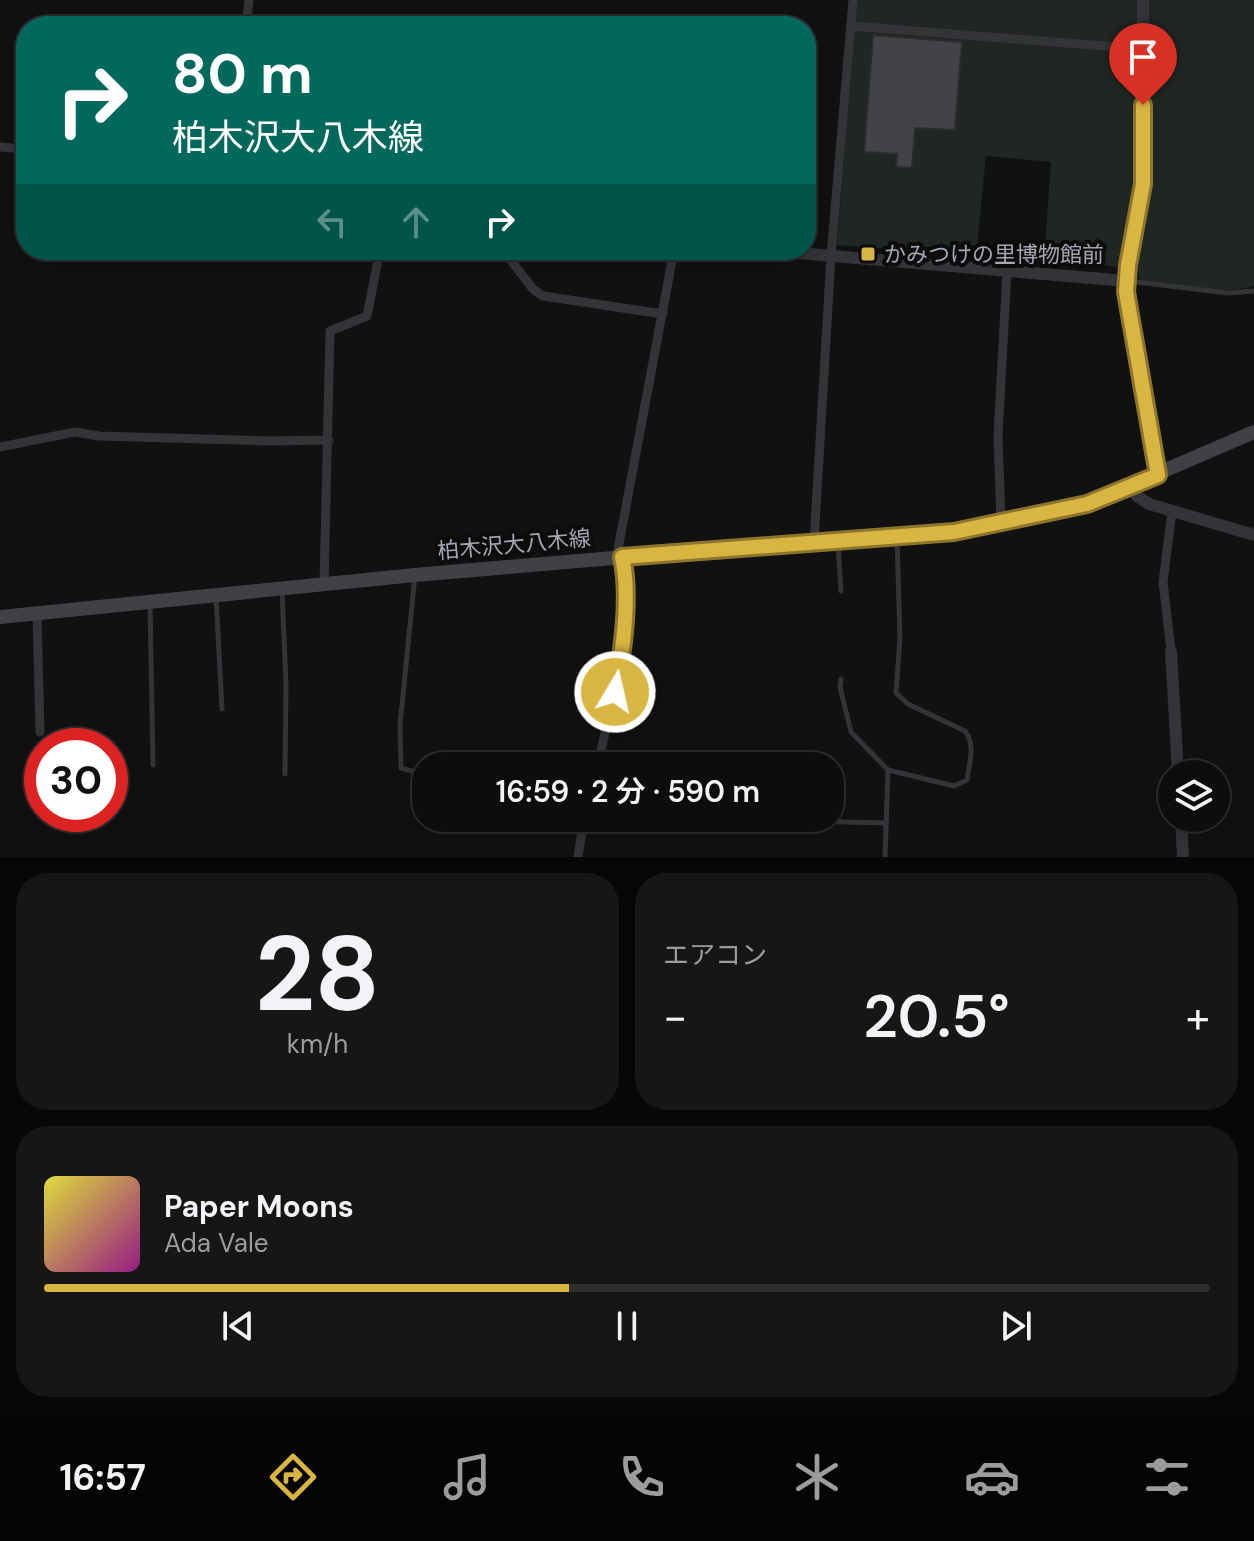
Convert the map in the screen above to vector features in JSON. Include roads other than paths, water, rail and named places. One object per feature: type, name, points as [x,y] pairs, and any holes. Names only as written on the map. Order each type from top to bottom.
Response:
[{"type":"main road","name":"柏木沢大八木線","points":[[0,617],[415,575],[954,532],[1087,504],[1254,432]]},
{"type":"street","points":[[814,542],[831,256],[853,0]]},
{"type":"street","points":[[1143,0],[1143,184],[1126,281],[1158,475]]},
{"type":"street","points":[[851,26],[1143,49]]},
{"type":"street","points":[[816,255],[1126,281]]},
{"type":"street","points":[[324,584],[330,331],[367,316],[378,260]]},
{"type":"street","points":[[511,260],[533,289],[543,296],[663,314]]},
{"type":"street","points":[[600,752],[624,636],[624,568],[618,549],[672,260]]},
{"type":"street","points":[[1001,523],[998,435],[1007,272]]},
{"type":"street","points":[[0,447],[75,432],[99,436],[329,440]]},
{"type":"street","points":[[1133,485],[1137,496],[1143,501],[1254,535]]},
{"type":"street","points":[[1172,511],[1163,582],[1171,651],[1177,760]]},
{"type":"street","points":[[37,614],[40,728]]},
{"type":"street","points":[[578,857],[582,832]]},
{"type":"street","points":[[1182,832],[1183,857]]},
{"type":"lane","points":[[1126,281],[1228,293],[1254,291]]},
{"type":"lane","points":[[841,679],[840,687],[851,732],[888,770],[954,786],[967,780],[971,745],[965,731],[908,704],[896,693],[900,638],[897,537]]},
{"type":"lane","points":[[838,541],[841,591]]},
{"type":"lane","points":[[412,771],[401,768],[400,725],[415,575]]},
{"type":"lane","points":[[282,589],[286,685],[285,774]]},
{"type":"lane","points":[[216,595],[222,709]]},
{"type":"lane","points":[[150,602],[153,765]]},
{"type":"lane","points":[[885,857],[888,770]]},
{"type":"lane","points":[[844,822],[886,823]]},
{"type":"place","name":"かみつけの里博物館前","points":[[868,254]]}]
